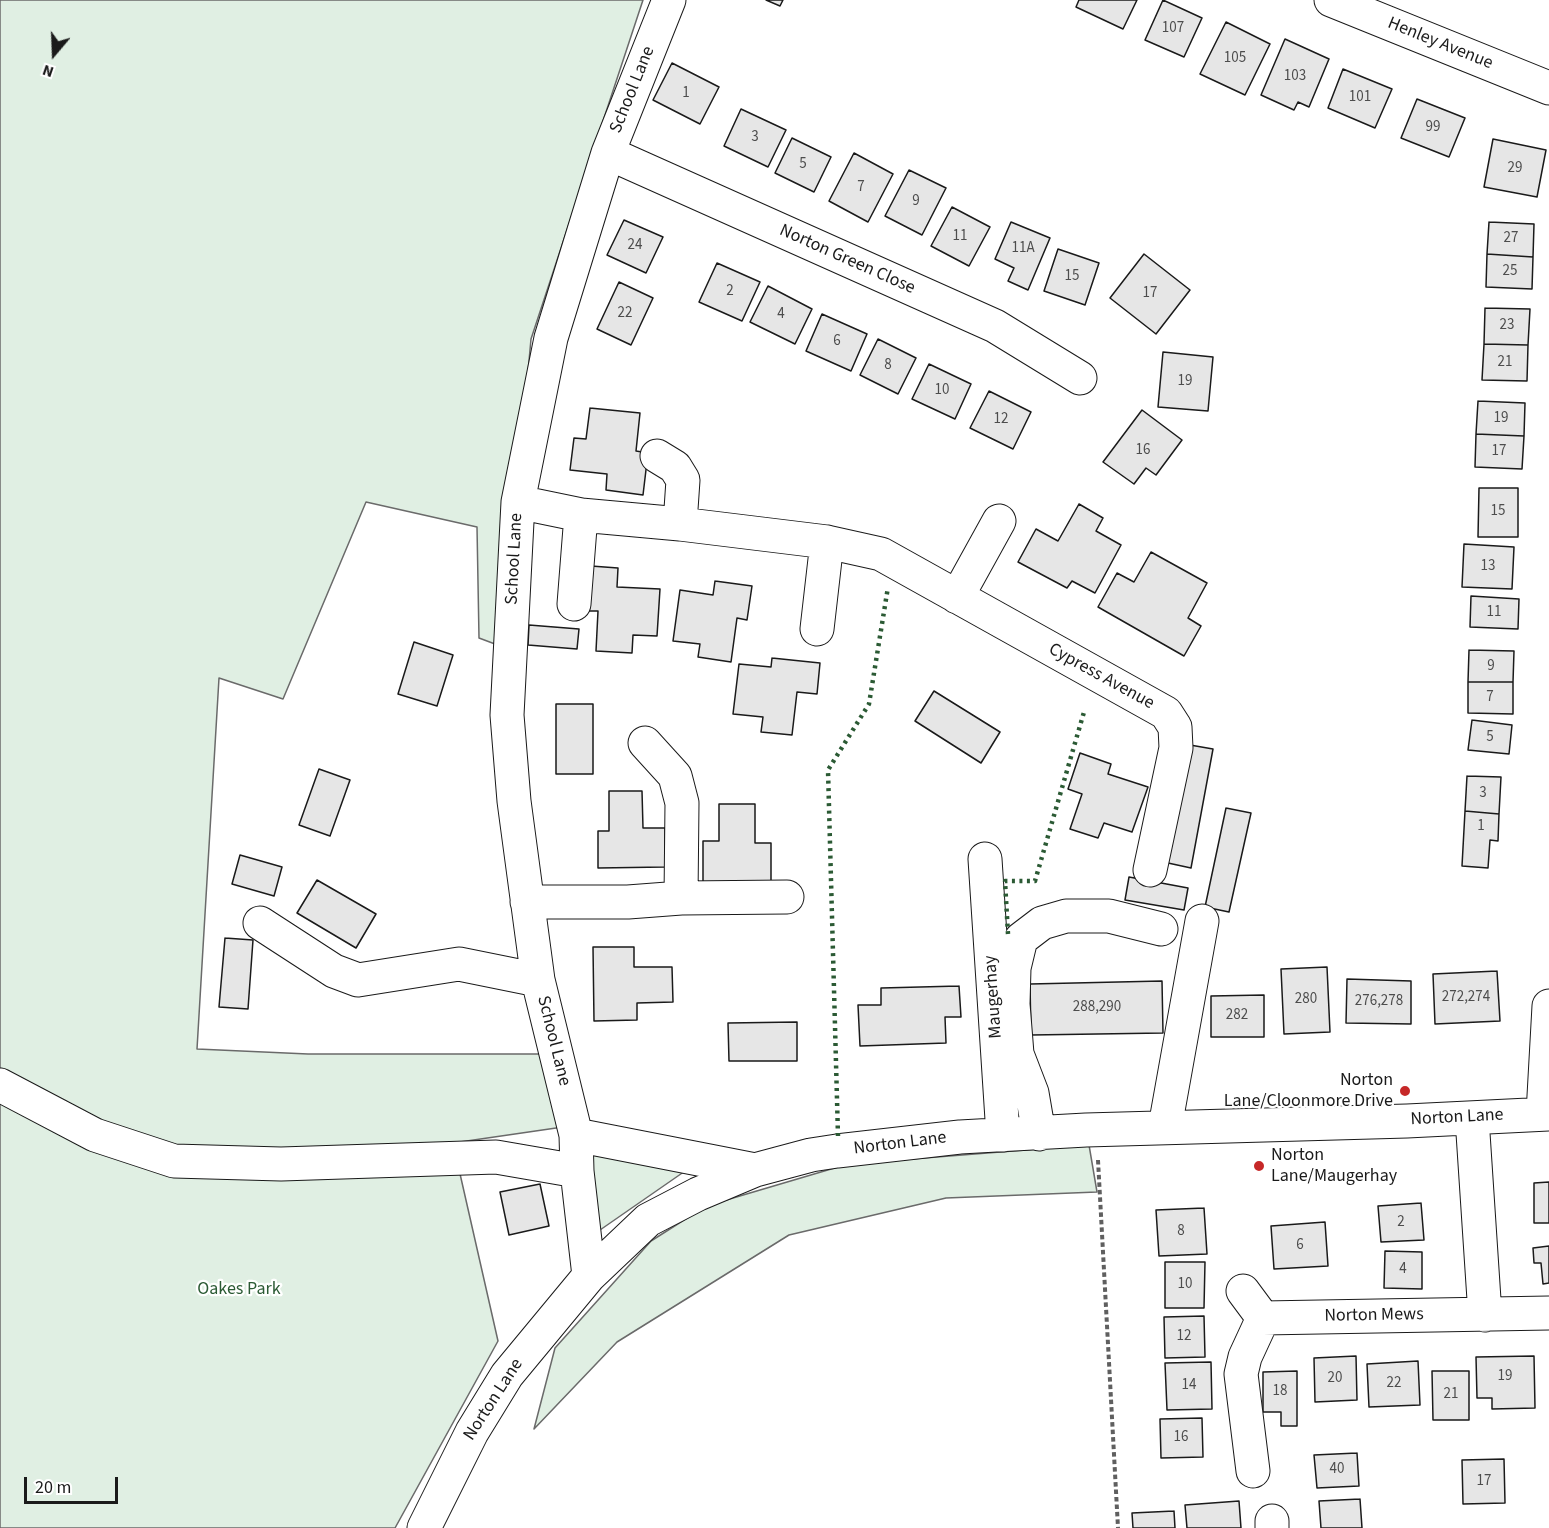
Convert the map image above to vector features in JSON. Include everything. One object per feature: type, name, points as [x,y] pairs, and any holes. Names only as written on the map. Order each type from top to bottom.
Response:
[{"type":"street","name":"School Lane","points":[[589,1276],[577,1171],[576,1135],[538,980],[514,801],[507,715],[518,502],[550,338],[608,153],[669,0]]},
{"type":"street","name":"Henley Avenue","points":[[1331,0],[1549,88]]},
{"type":"street","name":"Norton Green Close","points":[[608,153],[995,326],[1080,378]]},
{"type":"street","points":[[657,456],[675,467],[683,480],[680,524]]},
{"type":"street","name":"Cypress Avenue","points":[[518,502],[581,515],[680,524],[827,543],[880,554],[1166,713],[1175,727],[1176,748],[1150,870]]},
{"type":"street","points":[[574,604],[581,515]]},
{"type":"street","points":[[957,597],[999,521]]},
{"type":"street","points":[[817,629],[827,543]]},
{"type":"street","points":[[645,743],[675,776],[682,803],[681,898]]},
{"type":"street","name":"Maugerhay","points":[[985,859],[1003,1135]]},
{"type":"street","points":[[527,902],[628,903],[681,898],[787,897]]},
{"type":"street","points":[[1039,1134],[1032,1093],[1017,1054],[1013,1004],[1014,968],[1021,939],[1042,923],[1066,916],[1109,916],[1161,929]]},
{"type":"street","points":[[1165,1127],[1202,921]]},
{"type":"street","points":[[260,923],[334,971],[358,980],[459,964],[538,980]]},
{"type":"street","points":[[1546,1114],[1549,1006]]},
{"type":"street","points":[[0,1085],[95,1135],[174,1161],[281,1164],[496,1157],[577,1171]]},
{"type":"street","name":"Norton Lane","points":[[424,1528],[472,1431],[507,1375],[589,1276],[648,1220],[698,1194],[755,1170],[811,1155],[960,1137],[1165,1127],[1546,1114]]},
{"type":"street","points":[[1472,1118],[1485,1315]]},
{"type":"street","points":[[576,1135],[755,1170]]},
{"type":"street","points":[[1242,1291],[1263,1318],[1245,1357],[1241,1374],[1253,1472]]},
{"type":"street","name":"Norton Mews","points":[[1263,1318],[1549,1313]]},
{"type":"path","points":[[1094,1130],[1100,1174],[1118,1528]]},
{"type":"green space","name":"Oakes Park","points":[[0,0],[643,0],[531,339],[503,647],[479,638],[477,527],[366,502],[283,699],[219,678],[197,1049],[308,1054],[549,1054],[563,1127],[453,1143],[498,1341],[395,1528],[0,1528]]},
{"type":"green space","points":[[1089,1145],[1097,1192],[946,1198],[789,1235],[617,1342],[534,1429],[555,1348],[651,1241],[706,1206],[848,1164]]},
{"type":"green space","points":[[588,1151],[688,1169],[600,1230]]},
{"type":"building","points":[[766,0],[783,0],[780,6]]},
{"type":"building","points":[[1079,0],[1137,0],[1123,29],[1076,7]]},
{"type":"building","points":[[1163,0],[1202,18],[1184,57],[1145,40]]},
{"type":"building","points":[[1226,22],[1270,44],[1245,95],[1200,74]]},
{"type":"building","points":[[1285,39],[1329,59],[1309,107],[1298,102],[1294,110],[1261,95]]},
{"type":"building","points":[[672,63],[719,87],[700,124],[653,100]]},
{"type":"building","points":[[1343,69],[1392,89],[1375,128],[1328,108]]},
{"type":"building","points":[[1417,99],[1465,118],[1449,157],[1401,138]]},
{"type":"building","points":[[741,109],[786,130],[768,167],[724,146]]},
{"type":"building","points":[[792,138],[831,157],[814,192],[775,173]]},
{"type":"building","points":[[1493,139],[1546,150],[1537,197],[1484,187]]},
{"type":"building","points":[[854,153],[893,174],[868,222],[829,201]]},
{"type":"building","points":[[909,170],[946,188],[922,235],[885,216]]},
{"type":"building","points":[[952,207],[990,227],[969,266],[931,246]]},
{"type":"building","points":[[624,220],[663,237],[646,273],[607,255]]},
{"type":"building","points":[[1011,222],[1050,238],[1028,290],[1008,281],[1014,268],[995,259]]},
{"type":"building","points":[[1489,222],[1534,224],[1533,257],[1487,254]]},
{"type":"building","points":[[1058,249],[1099,263],[1085,305],[1044,291]]},
{"type":"building","points":[[1144,254],[1190,290],[1156,334],[1110,298]]},
{"type":"building","points":[[1487,254],[1533,257],[1532,289],[1486,287]]},
{"type":"building","points":[[717,263],[760,282],[742,321],[699,302]]},
{"type":"building","points":[[619,282],[653,298],[631,345],[597,329]]},
{"type":"building","points":[[768,286],[812,309],[795,344],[750,322]]},
{"type":"building","points":[[1485,308],[1530,309],[1528,345],[1484,344]]},
{"type":"building","points":[[822,314],[867,334],[851,371],[806,351]]},
{"type":"building","points":[[878,339],[916,358],[898,394],[860,375]]},
{"type":"building","points":[[1484,344],[1528,345],[1527,381],[1482,380]]},
{"type":"building","points":[[1163,352],[1213,357],[1208,411],[1158,407]]},
{"type":"building","points":[[929,364],[971,384],[955,419],[912,399]]},
{"type":"building","points":[[989,391],[1031,412],[1013,449],[970,428]]},
{"type":"building","points":[[1478,401],[1525,403],[1524,436],[1476,434]]},
{"type":"building","points":[[590,408],[640,413],[636,451],[648,453],[643,495],[606,490],[607,474],[570,470],[574,438],[586,439]]},
{"type":"building","points":[[1142,410],[1182,440],[1156,475],[1146,468],[1134,484],[1103,462]]},
{"type":"building","points":[[1476,434],[1524,436],[1522,469],[1475,467]]},
{"type":"building","points":[[1479,488],[1518,488],[1518,537],[1478,537]]},
{"type":"building","points":[[1079,504],[1103,518],[1096,531],[1121,545],[1095,593],[1072,581],[1067,588],[1018,562],[1036,529],[1058,541]]},
{"type":"building","points":[[1464,544],[1514,547],[1512,589],[1462,587]]},
{"type":"building","points":[[1151,552],[1207,583],[1188,618],[1201,626],[1184,656],[1098,607],[1117,573],[1134,582]]},
{"type":"building","points":[[591,566],[618,568],[617,587],[660,589],[657,636],[633,635],[632,653],[596,651],[598,611],[588,611]]},
{"type":"building","points":[[715,581],[752,586],[747,620],[737,618],[731,662],[698,657],[700,644],[673,641],[680,590],[713,595]]},
{"type":"building","points":[[1471,596],[1519,599],[1518,629],[1470,627]]},
{"type":"building","points":[[529,625],[579,629],[577,649],[528,645]]},
{"type":"building","points":[[414,642],[453,655],[437,706],[398,694]]},
{"type":"building","points":[[1469,650],[1514,651],[1513,682],[1468,682]]},
{"type":"building","points":[[772,658],[820,663],[817,694],[797,692],[792,735],[761,732],[763,717],[733,714],[739,664],[771,667]]},
{"type":"building","points":[[1468,682],[1513,682],[1513,714],[1468,713]]},
{"type":"building","points":[[934,691],[1000,732],[981,763],[915,721]]},
{"type":"building","points":[[556,704],[593,704],[593,774],[556,774]]},
{"type":"building","points":[[1472,720],[1512,725],[1509,754],[1468,750]]},
{"type":"building","points":[[1190,745],[1213,749],[1191,868],[1168,863]]},
{"type":"building","points":[[1080,753],[1111,764],[1108,774],[1148,787],[1132,832],[1104,823],[1098,838],[1070,829],[1082,794],[1068,789]]},
{"type":"building","points":[[319,769],[350,780],[330,836],[299,825]]},
{"type":"building","points":[[1467,776],[1501,777],[1499,814],[1465,811]]},
{"type":"building","points":[[609,791],[642,791],[643,828],[665,828],[665,867],[598,868],[598,831],[609,831]]},
{"type":"building","points":[[719,804],[755,804],[755,843],[771,843],[771,883],[703,884],[703,841],[719,841]]},
{"type":"building","points":[[1226,808],[1251,813],[1229,912],[1205,907]]},
{"type":"building","points":[[1465,811],[1499,814],[1498,841],[1490,840],[1488,868],[1462,866]]},
{"type":"building","points":[[240,855],[282,867],[274,896],[232,884]]},
{"type":"building","points":[[1129,877],[1188,888],[1184,910],[1125,900]]},
{"type":"building","points":[[317,880],[376,914],[356,948],[297,913]]},
{"type":"building","points":[[225,938],[253,940],[248,1009],[219,1007]]},
{"type":"building","points":[[593,947],[634,947],[634,967],[672,967],[673,1002],[637,1003],[637,1020],[594,1021]]},
{"type":"building","points":[[1327,967],[1330,1032],[1284,1034],[1281,969]]},
{"type":"building","points":[[1497,971],[1500,1021],[1435,1024],[1433,974]]},
{"type":"building","points":[[1347,979],[1411,981],[1411,1024],[1346,1023]]},
{"type":"building","points":[[1162,981],[1163,1033],[1031,1035],[1030,984]]},
{"type":"building","points":[[959,986],[961,1017],[945,1017],[946,1043],[860,1046],[858,1005],[881,1005],[881,988]]},
{"type":"building","points":[[1264,995],[1264,1037],[1211,1037],[1211,996]]},
{"type":"building","points":[[797,1022],[797,1061],[729,1061],[728,1023]]},
{"type":"building","points":[[1549,1182],[1549,1223],[1534,1223],[1534,1183]]},
{"type":"building","points":[[540,1184],[549,1226],[509,1235],[500,1192]]},
{"type":"building","points":[[1421,1203],[1424,1240],[1381,1242],[1378,1206]]},
{"type":"building","points":[[1204,1208],[1207,1254],[1159,1256],[1156,1210]]},
{"type":"building","points":[[1325,1222],[1328,1266],[1274,1269],[1271,1226]]},
{"type":"building","points":[[1549,1246],[1549,1283],[1543,1284],[1541,1263],[1534,1263],[1533,1248]]},
{"type":"building","points":[[1385,1251],[1422,1252],[1422,1289],[1384,1288]]},
{"type":"building","points":[[1165,1262],[1205,1262],[1204,1308],[1165,1308]]},
{"type":"building","points":[[1204,1316],[1205,1357],[1165,1358],[1164,1317]]},
{"type":"building","points":[[1356,1356],[1357,1400],[1315,1402],[1314,1358]]},
{"type":"building","points":[[1534,1356],[1535,1408],[1492,1409],[1492,1398],[1477,1398],[1476,1357]]},
{"type":"building","points":[[1418,1361],[1420,1405],[1369,1407],[1367,1364]]},
{"type":"building","points":[[1211,1362],[1212,1409],[1167,1410],[1165,1363]]},
{"type":"building","points":[[1297,1371],[1297,1426],[1281,1426],[1281,1412],[1263,1412],[1263,1372]]},
{"type":"building","points":[[1432,1371],[1469,1371],[1469,1420],[1433,1420]]},
{"type":"building","points":[[1202,1418],[1203,1457],[1161,1458],[1160,1419]]},
{"type":"building","points":[[1357,1453],[1359,1486],[1317,1488],[1314,1455]]},
{"type":"building","points":[[1504,1459],[1505,1503],[1463,1504],[1462,1460]]},
{"type":"building","points":[[1360,1499],[1362,1528],[1321,1528],[1319,1501]]},
{"type":"building","points":[[1239,1501],[1241,1528],[1187,1528],[1185,1505]]},
{"type":"building","points":[[1174,1511],[1175,1528],[1133,1528],[1132,1513]]},
{"type":"hedge","points":[[838,1136],[828,770],[869,704],[888,587]]},
{"type":"hedge","points":[[1008,934],[1005,881],[1035,881],[1084,712]]},
{"type":"place","name":"Norton Lane/Cloonmore Drive","points":[[1405,1091]]},
{"type":"place","name":"Norton Lane/Maugerhay","points":[[1259,1166]]}]
